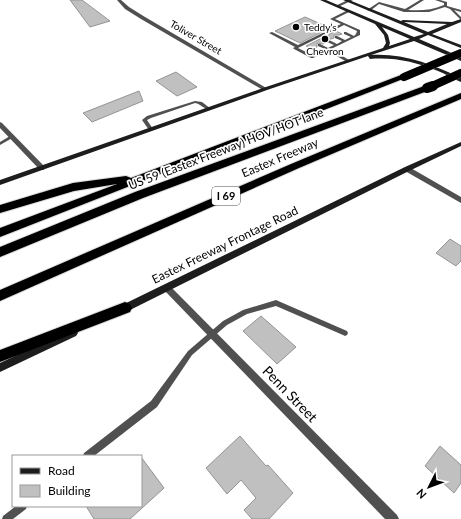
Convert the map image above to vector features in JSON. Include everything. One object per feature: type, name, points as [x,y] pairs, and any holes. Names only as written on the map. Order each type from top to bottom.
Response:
[{"type":"highway","points":[[0,233],[404,77],[461,53]]},
{"type":"highway","name":"US 59 (Eastex Freeway) HOV/HOT lane","points":[[0,252],[139,195],[427,88],[461,73]]},
{"type":"highway","name":"Eastex Freeway","points":[[0,296],[287,169],[457,98]]},
{"type":"highway","points":[[0,209],[73,187],[149,176]]},
{"type":"highway","points":[[0,356],[125,308]]},
{"type":"main road","points":[[322,0],[461,58]]},
{"type":"main road","points":[[348,0],[461,47]]},
{"type":"main road","points":[[393,20],[453,23]]},
{"type":"main road","points":[[0,183],[265,89],[415,39],[461,20]]},
{"type":"main road","points":[[375,22],[386,35],[388,43],[385,49]]},
{"type":"main road","points":[[351,60],[392,56],[444,71],[461,80]]},
{"type":"main road","name":"Eastex Freeway Frontage Road","points":[[0,368],[167,288],[460,143]]},
{"type":"street","name":"Toliver Street","points":[[119,0],[127,8],[143,18],[265,89]]},
{"type":"street","points":[[0,124],[42,168]]},
{"type":"street","points":[[407,169],[460,198]]},
{"type":"street","name":"Penn Street","points":[[167,288],[393,519]]},
{"type":"lane","points":[[337,6],[348,0]]},
{"type":"lane","points":[[403,11],[422,0]]},
{"type":"lane","points":[[437,0],[446,3],[445,6],[461,11]]},
{"type":"lane","points":[[369,10],[378,2],[403,11],[434,11],[445,6]]},
{"type":"lane","points":[[450,8],[461,20]]},
{"type":"lane","points":[[298,47],[295,48],[312,57],[354,37],[359,31],[332,19],[348,11]]},
{"type":"lane","points":[[298,47],[337,29],[344,24]]},
{"type":"lane","points":[[345,32],[354,37]]},
{"type":"lane","points":[[271,33],[298,47]]},
{"type":"lane","points":[[336,37],[345,41]]},
{"type":"lane","points":[[328,41],[337,45]]},
{"type":"lane","points":[[319,45],[351,60]]},
{"type":"lane","points":[[151,129],[144,120],[149,117],[195,102],[200,103],[209,109]]},
{"type":"lane","points":[[0,144],[12,137]]},
{"type":"lane","points":[[88,455],[154,404],[190,353],[225,323],[245,312],[276,303],[345,333]]},
{"type":"lane","points":[[6,519],[22,507]]},
{"type":"building","points":[[70,0],[82,0],[110,21],[90,27]]},
{"type":"building","points":[[305,17],[330,28],[300,43],[275,31]]},
{"type":"building","points":[[336,31],[342,34],[334,35],[334,38],[331,39],[326,39],[326,42],[323,44],[317,43],[317,47],[313,49],[306,46]]},
{"type":"building","points":[[176,72],[197,87],[177,96],[156,81]]},
{"type":"building","points":[[139,91],[143,101],[92,122],[83,113]]},
{"type":"building","points":[[450,239],[461,246],[461,261],[456,266],[436,253]]},
{"type":"building","points":[[261,316],[296,347],[277,364],[243,331]]},
{"type":"building","points":[[240,436],[266,466],[268,465],[293,493],[269,519],[252,519],[244,510],[256,498],[241,480],[227,494],[206,468]]},
{"type":"building","points":[[440,446],[461,465],[461,483],[454,493],[425,466]]},
{"type":"building","points":[[142,458],[164,488],[130,519],[94,519],[87,507],[142,507]]},
{"type":"place","name":"Teddy’s","points":[[296,27]]},
{"type":"place","name":"Chevron","points":[[325,39]]}]
